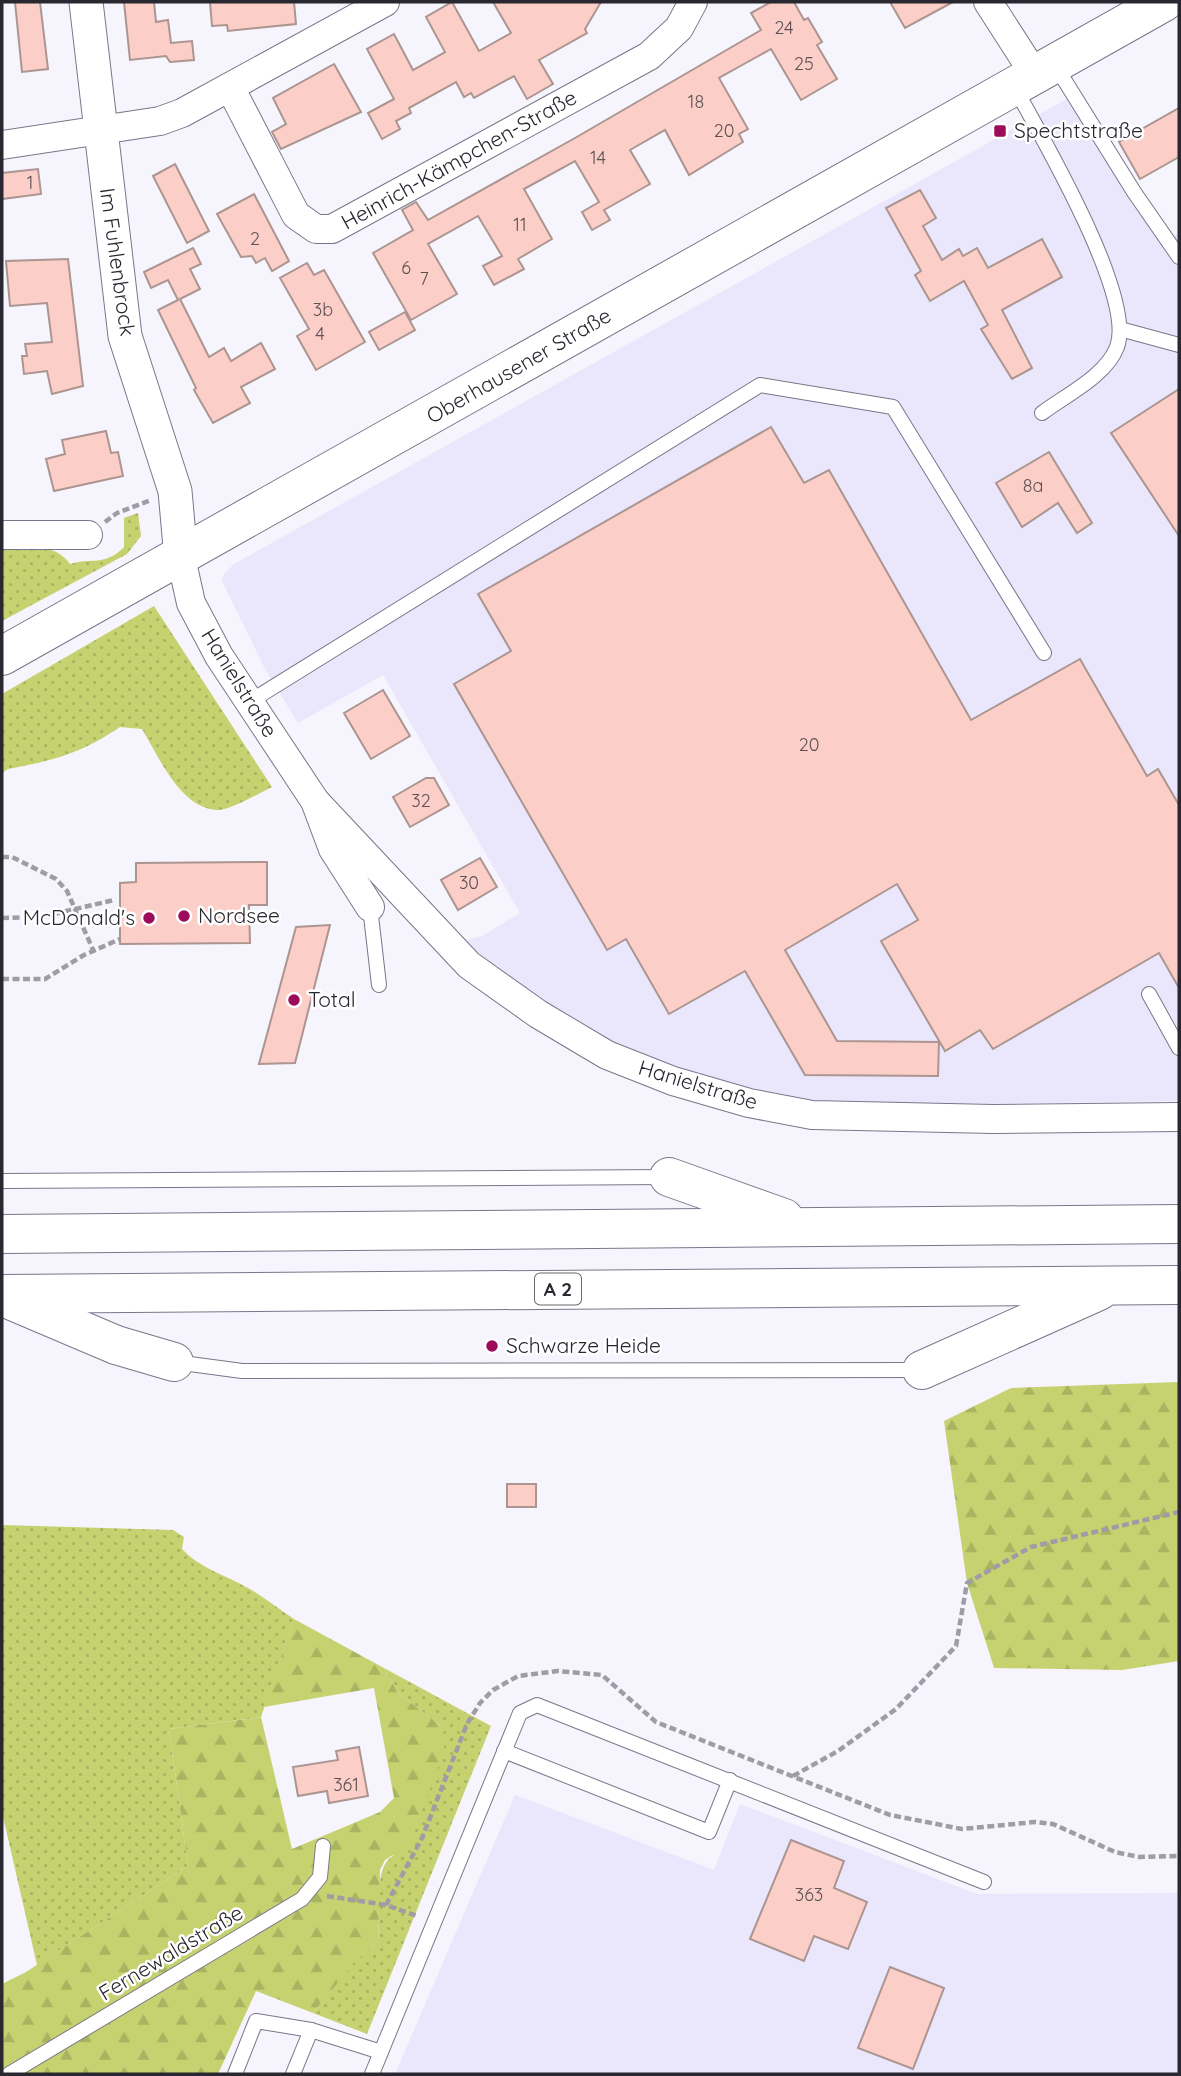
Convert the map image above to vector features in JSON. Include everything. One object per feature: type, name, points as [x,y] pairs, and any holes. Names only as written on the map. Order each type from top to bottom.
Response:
[{"type":"main road","name":"Oberhausener Straße","points":[[2,656],[181,558],[1164,2]]},
{"type":"main road","points":[[669,1177],[809,1227]]},
{"type":"main road","points":[[2,1234],[1179,1224]]},
{"type":"main road","name":"A 2","points":[[2,1295],[1179,1284]]},
{"type":"main road","points":[[922,1370],[1114,1285]]},
{"type":"main road","points":[[2,1295],[116,1345],[174,1362]]},
{"type":"street","name":"Im Fuhlenbrock","points":[[86,2],[125,336],[174,491],[181,558]]},
{"type":"street","points":[[2,145],[160,121],[230,87],[385,2]]},
{"type":"street","name":"Heinrich-Kämpchen-Straße","points":[[230,87],[296,215],[316,229],[332,229],[649,56],[680,28],[693,2]]},
{"type":"street","points":[[988,2],[1035,75]]},
{"type":"street","points":[[2,535],[88,535]]},
{"type":"street","name":"Hanielstraße","points":[[181,558],[191,603],[249,702],[315,801],[469,965],[538,1014],[607,1055],[673,1081],[750,1103],[812,1115],[993,1119],[1179,1116]]},
{"type":"street","name":"Hanielstraße","points":[[315,801],[332,849],[370,907]]},
{"type":"lane","points":[[1035,75],[1134,192],[1179,257]]},
{"type":"lane","points":[[1035,75],[1119,317],[1116,350],[1105,366],[1042,413]]},
{"type":"lane","points":[[1119,329],[1179,345]]},
{"type":"lane","points":[[249,702],[760,385],[893,407],[1044,653]]},
{"type":"lane","points":[[370,907],[379,985]]},
{"type":"lane","points":[[1149,994],[1179,1048]]},
{"type":"lane","points":[[2,1181],[669,1177]]},
{"type":"lane","points":[[174,1362],[242,1371],[922,1370]]},
{"type":"lane","points":[[372,2074],[520,1713],[537,1705],[984,1882]]},
{"type":"lane","points":[[504,1751],[709,1832],[730,1780]]},
{"type":"lane","name":"Fernewaldstraße","points":[[9,2074],[302,1899],[320,1877],[323,1846]]},
{"type":"lane","points":[[235,2074],[256,2021],[311,2030],[381,2052]]},
{"type":"lane","points":[[293,2074],[311,2030]]},
{"type":"path","points":[[88,535],[117,513],[174,491]]},
{"type":"path","points":[[2,857],[12,857],[57,879],[74,907],[94,952]]},
{"type":"path","points":[[2,918],[41,917],[74,907],[114,900]]},
{"type":"path","points":[[2,979],[45,979],[120,939]]},
{"type":"path","points":[[792,1776],[838,1751],[895,1709],[956,1646],[967,1583],[1031,1547],[1179,1512]]},
{"type":"path","points":[[302,1899],[333,1896],[386,1905],[405,1910],[434,1925]]},
{"type":"shaded area","points":[[1067,99],[1162,245],[1179,233],[1179,1101],[858,1106],[795,1102],[685,1072],[608,1043],[512,982],[461,941],[482,936],[520,913],[383,675],[298,723],[265,669],[222,581],[224,574],[234,564]]},
{"type":"shaded area","points":[[515,1795],[714,1870],[740,1804],[977,1894],[1179,1893],[1179,2074],[395,2074]]},
{"type":"green space","points":[[138,513],[141,536],[127,554],[2,621],[2,543],[48,549],[57,552],[70,564],[104,559],[124,547],[124,518]]},
{"type":"green space","points":[[154,606],[272,787],[229,808],[217,810],[204,807],[181,791],[142,729],[120,727],[79,750],[54,759],[8,769],[2,773],[2,694]]},
{"type":"green space","points":[[1179,1382],[1179,1661],[1122,1670],[994,1668],[967,1583],[944,1421],[1011,1388]]},
{"type":"green space","points":[[2,1525],[173,1530],[184,1537],[182,1549],[197,1562],[240,1583],[294,1619],[261,1717],[169,1729],[188,1866],[37,1965],[2,1812]]},
{"type":"green space","points":[[294,1619],[384,1668],[398,1693],[440,1725],[446,1738],[442,1757],[409,1845],[385,1860],[380,1870],[378,1941],[352,1965],[313,2013],[256,1991],[218,2074],[2,2074],[2,1984],[26,1972],[188,1866],[169,1729],[261,1717],[292,1849],[380,1812],[394,1798],[374,1688],[264,1707]]},
{"type":"green space","points":[[384,1668],[491,1726],[367,2034],[313,2013],[352,1964],[378,1941],[382,1870],[393,1856],[440,1725],[398,1693]]},
{"type":"building","points":[[15,2],[40,2],[48,69],[22,72]]},
{"type":"building","points":[[124,2],[154,2],[156,22],[168,20],[171,43],[192,41],[194,60],[170,62],[166,56],[130,60]]},
{"type":"building","points":[[210,2],[294,2],[296,24],[228,31],[227,25],[212,26]]},
{"type":"building","points":[[452,2],[479,51],[511,33],[493,2],[601,2],[585,29],[587,33],[539,60],[553,84],[527,99],[514,76],[474,98],[471,93],[464,97],[456,82],[409,108],[411,113],[396,121],[400,129],[382,139],[368,113],[394,99],[367,49],[394,34],[413,70],[445,52],[426,17]]},
{"type":"building","points":[[771,2],[794,2],[804,20],[808,18],[822,42],[817,45],[837,79],[801,100],[771,49],[719,78],[748,129],[739,134],[743,142],[689,175],[665,130],[630,150],[650,184],[604,210],[610,220],[592,230],[582,212],[599,202],[575,161],[524,189],[552,239],[518,259],[524,269],[494,285],[483,266],[502,256],[478,216],[428,244],[457,294],[411,320],[373,253],[413,230],[402,210],[416,202],[428,220],[575,138],[761,30],[751,13]]},
{"type":"building","points":[[890,2],[953,2],[905,28]]},
{"type":"building","points":[[334,64],[361,112],[281,149],[272,132],[286,124],[273,98]]},
{"type":"building","points":[[1179,108],[1179,157],[1140,179],[1119,142]]},
{"type":"building","points":[[175,164],[209,231],[187,243],[153,176]]},
{"type":"building","points":[[38,169],[41,194],[2,199],[2,173]]},
{"type":"building","points":[[920,190],[936,218],[923,226],[942,260],[959,249],[963,256],[977,248],[988,268],[1042,239],[1062,277],[1002,310],[1032,368],[1012,379],[981,329],[988,325],[964,281],[930,301],[915,275],[921,271],[886,208]]},
{"type":"building","points":[[254,194],[289,261],[272,271],[265,258],[256,263],[252,256],[241,257],[217,214]]},
{"type":"building","points":[[193,248],[201,264],[190,269],[200,289],[180,299],[209,357],[224,348],[231,361],[261,343],[275,369],[241,387],[250,403],[213,423],[194,390],[196,388],[158,310],[178,300],[168,280],[151,288],[144,272]]},
{"type":"building","points":[[68,259],[83,386],[52,394],[47,371],[24,374],[22,356],[27,356],[25,344],[52,342],[47,303],[10,306],[6,261]]},
{"type":"building","points":[[307,263],[314,275],[324,270],[365,342],[316,370],[297,336],[309,329],[280,278]]},
{"type":"building","points":[[405,312],[415,330],[379,350],[369,332]]},
{"type":"building","points":[[1179,389],[1179,536],[1111,433]]},
{"type":"building","points":[[771,427],[804,483],[829,470],[971,720],[1080,659],[1147,776],[1158,769],[1179,805],[1179,988],[1159,953],[993,1049],[980,1030],[945,1051],[881,941],[918,920],[897,884],[785,950],[837,1041],[939,1042],[938,1076],[805,1075],[745,971],[669,1014],[626,939],[607,950],[454,684],[511,651],[478,594]]},
{"type":"building","points":[[106,431],[111,453],[118,452],[123,476],[54,491],[46,459],[65,454],[62,440]]},
{"type":"building","points":[[1049,452],[1092,523],[1077,533],[1058,503],[1022,527],[996,483]]},
{"type":"building","points":[[383,690],[410,736],[371,759],[344,713]]},
{"type":"building","points":[[426,778],[434,778],[449,805],[410,827],[393,797]]},
{"type":"building","points":[[480,858],[497,887],[458,910],[441,880]]},
{"type":"building","points":[[267,862],[267,905],[249,905],[250,943],[120,944],[120,883],[136,882],[136,863]]},
{"type":"building","points":[[330,925],[295,1063],[259,1064],[296,927]]},
{"type":"building","points":[[507,1484],[536,1484],[536,1507],[507,1507]]},
{"type":"building","points":[[359,1747],[368,1796],[329,1803],[327,1791],[298,1796],[293,1767],[338,1760],[336,1751]]},
{"type":"building","points":[[791,1840],[844,1861],[834,1888],[867,1902],[848,1949],[814,1936],[804,1961],[750,1939]]},
{"type":"building","points":[[890,1967],[944,1988],[913,2069],[858,2048]]},
{"type":"place","name":"Spechtstraße","points":[[1000,131]]},
{"type":"place","name":"Nordsee","points":[[184,916]]},
{"type":"place","name":"McDonald's","points":[[149,918]]},
{"type":"place","name":"Total","points":[[294,1000]]},
{"type":"place","name":"Schwarze Heide","points":[[492,1346]]}]
